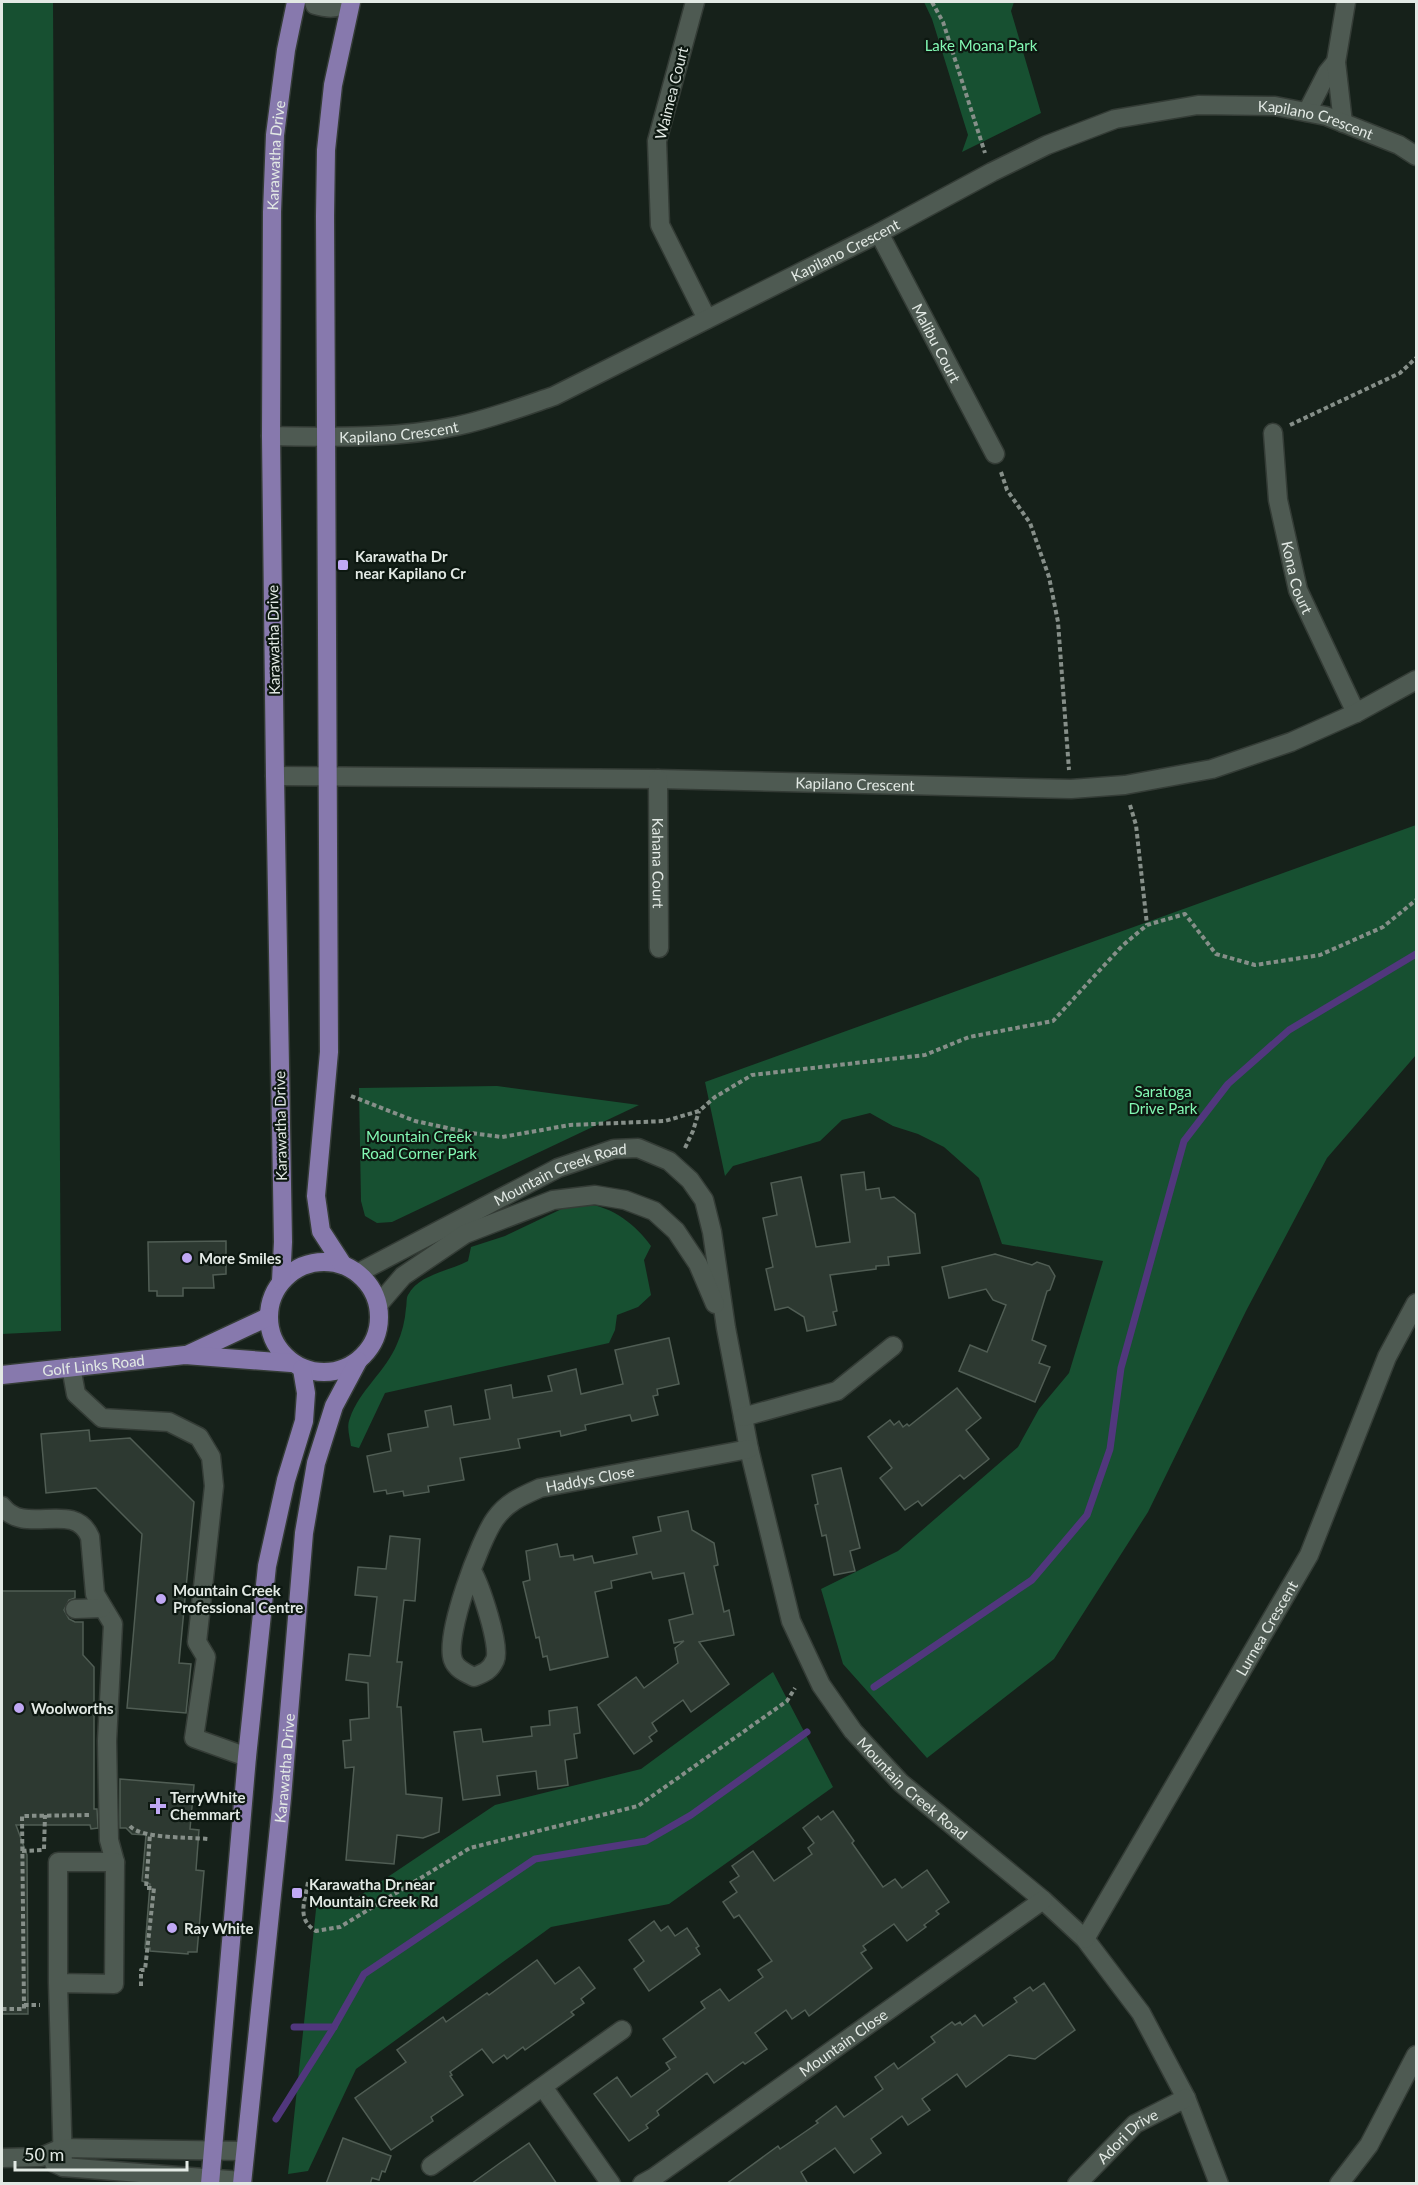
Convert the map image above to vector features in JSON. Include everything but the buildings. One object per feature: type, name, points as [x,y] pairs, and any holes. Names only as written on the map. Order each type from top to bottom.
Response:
[{"type":"main road","name":"Karawatha Drive","points":[[281,1281],[283,1242],[271,436],[272,223],[275,135],[286,50],[296,2]]},
{"type":"main road","points":[[350,1269],[327,1261],[310,1263],[294,1270],[281,1281],[271,1298],[268,1317],[270,1334],[278,1350],[296,1366],[316,1373],[330,1373],[345,1369],[369,1350],[376,1336],[379,1321],[378,1305],[367,1282],[350,1269],[321,1231],[316,1196],[329,1052],[324,216],[326,150],[333,86],[351,2]]},
{"type":"main road","name":"Golf Links Road","points":[[185,1355],[268,1317]]},
{"type":"main road","name":"Golf Links Road","points":[[2,1375],[185,1355],[296,1366]]},
{"type":"main road","name":"Karawatha Drive","points":[[242,2182],[282,1798],[304,1533],[316,1463],[334,1406],[358,1361]]},
{"type":"main road","points":[[211,2181],[247,1757],[267,1566],[286,1480],[304,1421],[306,1393],[296,1366]]},
{"type":"street","points":[[314,2],[315,5],[327,8],[343,5],[346,2]]},
{"type":"street","name":"Waimea Court","points":[[695,2],[657,141],[660,225],[707,319]]},
{"type":"street","points":[[1343,123],[1336,62],[1346,2]]},
{"type":"street","points":[[1307,112],[1327,73],[1336,62]]},
{"type":"street","name":"Kapilano Crescent","points":[[271,436],[326,437],[415,432],[456,426],[554,396],[879,233],[992,172],[1047,145],[1115,119],[1198,105],[1275,106],[1326,116],[1399,145],[1416,156]]},
{"type":"street","name":"Malibu Court","points":[[879,233],[995,454]]},
{"type":"street","name":"Kona Court","points":[[1273,433],[1278,500],[1299,590],[1356,713]]},
{"type":"street","name":"Kapilano Crescent","points":[[275,776],[658,779],[1071,789],[1125,785],[1212,769],[1291,741],[1356,713],[1416,680]]},
{"type":"street","name":"Kahana Court","points":[[658,779],[659,948]]},
{"type":"street","name":"Mountain Creek Road","points":[[350,1269],[558,1168],[614,1149],[638,1148],[669,1161],[690,1180],[704,1200],[712,1232],[726,1328],[749,1449],[791,1621],[821,1685],[854,1731],[901,1783],[1043,1900],[1084,1939],[1141,2013],[1186,2098],[1219,2184]]},
{"type":"street","name":"Mountain Creek Road","points":[[378,1305],[403,1276],[465,1234],[553,1200],[595,1195],[625,1200],[654,1211],[676,1231],[698,1264],[726,1328]]},
{"type":"street","name":"Lurnea Crescent","points":[[1084,1939],[1309,1555],[1387,1357],[1416,1303]]},
{"type":"street","points":[[743,1416],[837,1391],[892,1346]]},
{"type":"street","points":[[71,1367],[76,1394],[102,1418],[170,1422],[199,1437],[211,1456],[214,1486],[197,1642],[206,1657],[194,1738],[247,1757]]},
{"type":"street","name":"Haddys Close","points":[[472,1571],[479,1583],[494,1638],[496,1658],[487,1672],[474,1677],[461,1671],[453,1660],[452,1652],[464,1588],[485,1535],[512,1500],[540,1488],[749,1449]]},
{"type":"street","points":[[2,1506],[14,1518],[21,1520],[65,1519],[77,1522],[87,1530],[91,1545],[95,1594],[113,1624],[107,1741],[109,1840],[115,1862],[114,1984],[57,1983]]},
{"type":"street","points":[[75,1609],[102,1608]]},
{"type":"street","points":[[63,2167],[57,1983],[58,1862],[115,1862]]},
{"type":"street","name":"Mountain Close","points":[[642,2184],[682,2158],[1043,1900]]},
{"type":"street","points":[[431,2166],[622,2030]]},
{"type":"street","points":[[1339,2184],[1369,2145],[1416,2055]]},
{"type":"street","points":[[543,2087],[611,2184]]},
{"type":"street","name":"Adori Drive","points":[[1077,2184],[1135,2124],[1186,2098]]},
{"type":"street","points":[[2,2158],[41,2157],[63,2148],[214,2150],[246,2148]]},
{"type":"street","points":[[105,2150],[128,2178]]},
{"type":"street","points":[[41,2157],[63,2167],[128,2178],[242,2182]]},
{"type":"path","points":[[932,2],[943,22],[992,172]]},
{"type":"path","points":[[1273,433],[1400,373],[1416,358]]},
{"type":"path","points":[[995,454],[1007,490],[1030,523],[1049,577],[1058,622],[1071,789]]},
{"type":"path","points":[[1125,785],[1136,825],[1147,925]]},
{"type":"path","points":[[351,1096],[415,1121],[502,1137],[570,1125],[665,1121],[699,1111],[715,1097],[752,1075],[924,1055],[969,1037],[1053,1021],[1122,946],[1147,925],[1185,914],[1216,954],[1255,965],[1320,955],[1383,927],[1416,900]]},
{"type":"path","points":[[683,1152],[699,1111]]},
{"type":"path","points":[[308,1882],[303,1918],[308,1926],[316,1931],[340,1927],[470,1848],[638,1806],[787,1701],[795,1688]]},
{"type":"path","points":[[44,1850],[45,1815]]},
{"type":"path","points":[[2,2009],[24,2009],[22,1816],[98,1815]]},
{"type":"path","points":[[127,1823],[133,1830],[150,1834],[208,1839]]},
{"type":"path","points":[[141,1986],[141,1970],[145,1970],[146,1951],[149,1946],[154,1888],[146,1888],[150,1834]]},
{"type":"green space","points":[[2,2],[53,2],[61,1331],[2,1334]]},
{"type":"green space","name":"Lake Moana Park","points":[[924,2],[1014,2],[1011,11],[1041,113],[962,152],[968,135],[932,19]]},
{"type":"green space","name":"Saratoga Drive Park","points":[[1416,825],[1416,1055],[1327,1158],[1246,1311],[1148,1512],[1054,1659],[927,1758],[843,1664],[821,1589],[898,1551],[1018,1447],[1039,1409],[1069,1373],[1103,1261],[1002,1244],[979,1178],[944,1147],[918,1134],[893,1126],[870,1113],[842,1120],[820,1141],[733,1166],[725,1176],[705,1082]]},
{"type":"green space","name":"Mountain Creek Road Corner Park","points":[[497,1086],[639,1105],[392,1222],[377,1223],[365,1216],[361,1201],[359,1088]]},
{"type":"green space","points":[[587,1204],[606,1209],[623,1218],[651,1246],[644,1260],[651,1295],[638,1307],[617,1315],[615,1330],[609,1343],[385,1393],[359,1448],[351,1446],[348,1428],[350,1418],[354,1408],[397,1344],[404,1322],[407,1296],[413,1288],[419,1282],[435,1274],[468,1261],[471,1247],[505,1236],[570,1205]]},
{"type":"green space","points":[[773,1672],[833,1787],[669,1904],[551,1927],[356,2069],[308,2171],[288,2174],[317,1900],[346,1905],[495,1805],[641,1769]]},
{"type":"waterway","points":[[874,1687],[1032,1580],[1087,1515],[1110,1449],[1121,1368],[1184,1141],[1228,1084],[1289,1030],[1416,954]]},
{"type":"waterway","points":[[276,2119],[334,2027],[364,1974],[535,1859],[646,1841],[691,1815],[807,1732]]},
{"type":"waterway","points":[[294,2027],[334,2027]]},
{"type":"place","name":"Karawatha Dr near Kapilano Cr","points":[[343,565]]},
{"type":"place","name":"More Smiles","points":[[187,1258]]},
{"type":"place","name":"Mountain Creek Professional Centre","points":[[161,1599]]},
{"type":"place","name":"Woolworths","points":[[19,1708]]},
{"type":"place","name":"TerryWhite Chemmart","points":[[158,1806]]},
{"type":"place","name":"Karawatha Dr near Mountain Creek Rd","points":[[297,1893]]},
{"type":"place","name":"Ray White","points":[[172,1928]]}]
